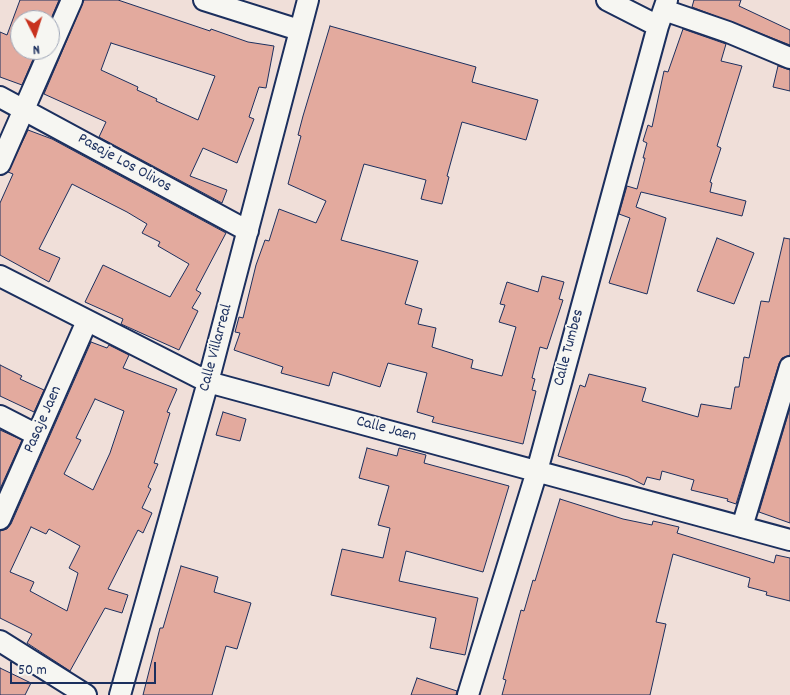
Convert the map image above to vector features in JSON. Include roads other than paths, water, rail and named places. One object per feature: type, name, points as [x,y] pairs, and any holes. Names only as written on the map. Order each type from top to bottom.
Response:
[{"type":"street","points":[[0,164],[72,0]]},
{"type":"street","points":[[204,0],[299,30]]},
{"type":"street","name":"Calle Villarreal","points":[[120,695],[208,382],[308,0]]},
{"type":"street","points":[[607,0],[663,12],[728,32],[790,58]]},
{"type":"street","name":"Calle Tumbes","points":[[468,695],[537,471],[663,12]]},
{"type":"street","name":"Pasaje Los Olivos","points":[[0,97],[248,231]]},
{"type":"street","name":"Calle Jaen","points":[[0,276],[208,382],[790,540]]},
{"type":"street","name":"Pasaje Jaen","points":[[0,519],[88,321]]},
{"type":"street","points":[[742,527],[790,367]]},
{"type":"street","points":[[0,416],[37,435]]},
{"type":"street","points":[[0,641],[86,695]]}]
